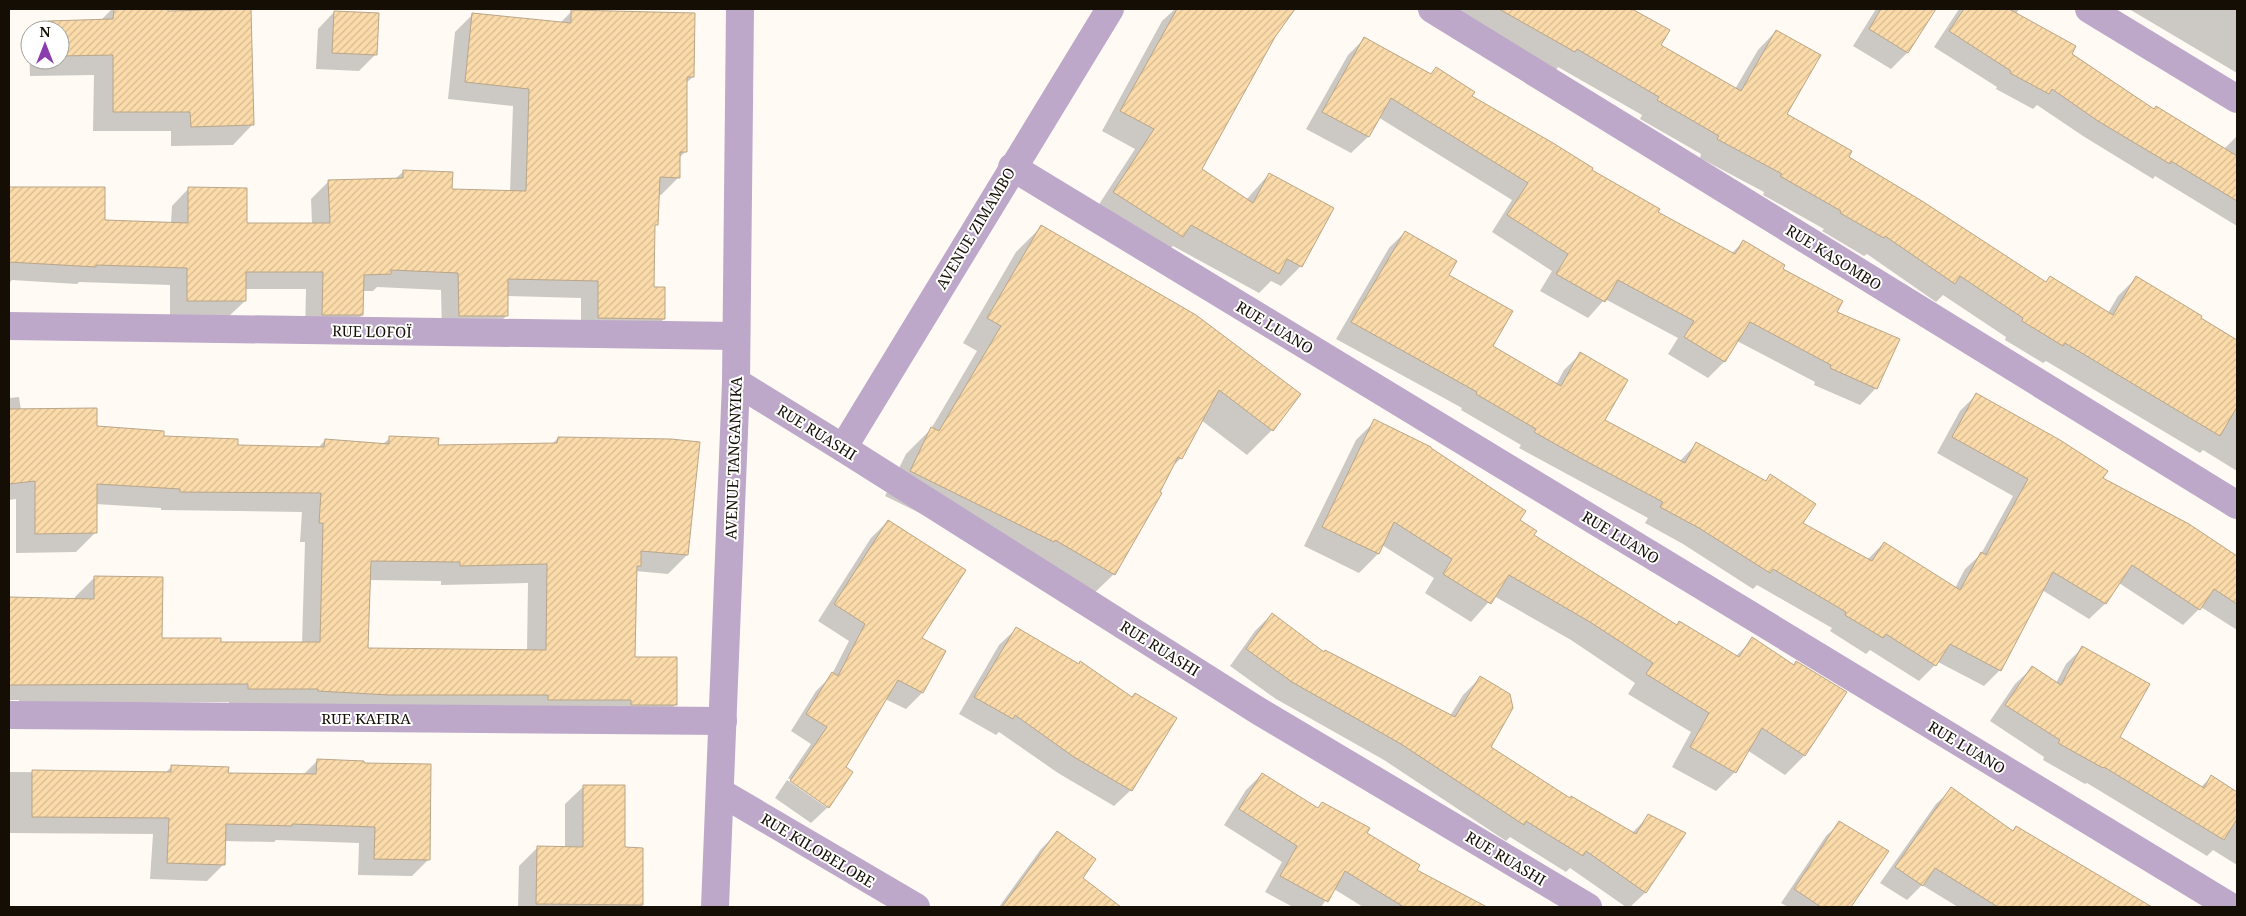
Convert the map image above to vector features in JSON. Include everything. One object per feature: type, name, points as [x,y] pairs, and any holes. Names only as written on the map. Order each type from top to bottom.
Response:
[{"type":"street","name":"AVENUE TANGANYIKA","points":[[715,907],[736,382],[740,9]]},
{"type":"street","name":"AVENUE ZIMAMBO","points":[[843,448],[1012,167],[1110,9]]},
{"type":"street","name":"RUE KASOMBO","points":[[1432,9],[2237,505]]},
{"type":"street","points":[[2089,9],[2237,99]]},
{"type":"street","name":"RUE LUANO","points":[[1012,167],[2231,907]]},
{"type":"street","name":"RUE LOFOÏ","points":[[9,326],[736,336]]},
{"type":"street","name":"RUE RUASHI","points":[[736,382],[1257,710],[1588,907]]},
{"type":"street","name":"RUE KAFIRA","points":[[9,715],[723,721]]},
{"type":"street","name":"RUE KILOBELOBE","points":[[720,792],[916,907]]},
{"type":"building","points":[[114,9],[168,9],[168,11],[251,9],[254,125],[191,127],[190,112],[113,112],[113,55],[70,56],[70,20],[113,19]]},
{"type":"building","points":[[1177,9],[1295,9],[1275,37],[1202,169],[1253,203],[1269,173],[1334,208],[1302,267],[1287,259],[1279,274],[1191,225],[1183,237],[1113,192],[1154,129],[1120,111]]},
{"type":"building","points":[[1499,9],[1632,9],[1670,30],[1661,45],[1741,91],[1776,30],[1821,55],[1787,114],[1852,151],[1849,157],[1922,201],[2046,282],[2050,276],[2113,315],[2136,276],[2202,316],[2201,318],[2237,340],[2237,407],[2220,436],[2065,343],[2063,346],[2022,321],[2023,318],[1960,276],[1955,284],[1885,236],[1884,238],[1840,213],[1841,211],[1780,176],[1782,174],[1717,139],[1719,136],[1657,100],[1659,97],[1577,49],[1575,52]]},
{"type":"building","points":[[1881,9],[1936,9],[1908,53],[1869,29]]},
{"type":"building","points":[[1964,9],[2009,9],[2076,46],[2072,54],[2154,109],[2156,106],[2237,156],[2237,201],[2171,161],[2170,164],[2098,121],[2052,89],[2049,94],[2010,73],[2011,71],[1949,31]]},
{"type":"building","points":[[571,10],[695,13],[694,77],[687,77],[687,152],[680,152],[680,178],[660,177],[658,225],[655,225],[654,287],[665,287],[665,319],[598,318],[598,281],[508,279],[508,316],[459,316],[458,273],[391,270],[391,274],[364,275],[363,315],[322,315],[323,272],[246,272],[246,301],[187,301],[187,268],[96,265],[96,267],[9,262],[9,187],[105,187],[105,220],[188,223],[188,187],[247,188],[247,223],[330,223],[328,180],[403,178],[403,170],[453,172],[452,189],[526,191],[529,89],[465,82],[472,13],[571,23]]},
{"type":"building","points":[[334,11],[379,13],[377,55],[332,53]]},
{"type":"building","points":[[1364,37],[1431,74],[1436,67],[1475,92],[1472,96],[1553,143],[1593,168],[1592,170],[1660,209],[1658,212],[1735,254],[1743,240],[1785,265],[1783,269],[1843,301],[1837,312],[1900,339],[1877,389],[1830,368],[1831,365],[1750,322],[1725,362],[1684,337],[1694,321],[1618,280],[1605,302],[1556,274],[1568,254],[1507,215],[1528,183],[1391,98],[1369,137],[1322,112]]},
{"type":"building","points":[[1041,225],[1196,315],[1301,394],[1273,431],[1219,390],[1182,459],[1178,457],[1160,492],[1162,493],[1115,575],[1055,540],[1054,542],[910,471],[931,427],[939,431],[1001,326],[987,318]]},
{"type":"building","points":[[1405,231],[1457,261],[1449,275],[1513,311],[1493,346],[1561,386],[1580,352],[1628,380],[1605,420],[1685,463],[1696,442],[1766,481],[1770,474],[1816,504],[1803,523],[1872,561],[1884,542],[1960,590],[1981,552],[1986,555],[2028,479],[1952,437],[1976,393],[2060,440],[2108,471],[2103,478],[2189,524],[2237,556],[2237,604],[2214,589],[2200,610],[2132,565],[2106,604],[2053,572],[2001,671],[1950,644],[1936,666],[1886,634],[1883,638],[1845,615],[1846,612],[1773,569],[1770,573],[1699,528],[1660,507],[1663,502],[1534,432],[1536,429],[1476,394],[1477,392],[1351,322]]},
{"type":"building","points":[[97,408],[97,426],[164,431],[164,436],[238,439],[238,445],[324,447],[325,439],[389,444],[389,436],[439,438],[438,445],[557,443],[558,437],[671,439],[700,442],[688,555],[641,551],[641,566],[637,566],[635,657],[677,657],[677,705],[631,705],[631,700],[548,700],[548,695],[389,695],[318,691],[318,689],[248,689],[248,684],[9,685],[9,597],[94,599],[94,576],[163,577],[162,638],[221,638],[221,642],[320,642],[323,523],[319,523],[321,493],[180,492],[180,489],[97,484],[97,533],[35,534],[35,481],[9,484],[9,409]],"holes":[[[371,561],[460,562],[460,566],[547,564],[546,650],[368,648]]]},
{"type":"building","points":[[1374,419],[1431,447],[1526,511],[1520,520],[1537,531],[1534,535],[1677,625],[1679,621],[1739,657],[1752,637],[1794,665],[1796,661],[1847,692],[1805,756],[1762,728],[1736,773],[1690,747],[1709,713],[1646,674],[1653,663],[1590,622],[1509,575],[1491,604],[1443,574],[1452,559],[1394,522],[1379,554],[1322,527]]},
{"type":"building","points":[[888,520],[966,570],[922,638],[946,651],[923,693],[898,680],[846,767],[853,772],[829,808],[790,781],[827,727],[806,714],[832,672],[838,676],[865,624],[834,604]]},
{"type":"building","points":[[1272,613],[1324,652],[1325,650],[1455,717],[1480,676],[1510,694],[1513,708],[1491,747],[1570,798],[1571,796],[1636,834],[1648,814],[1686,833],[1646,893],[1586,851],[1583,856],[1526,821],[1524,825],[1401,744],[1292,682],[1246,649]]},
{"type":"building","points":[[1016,627],[1079,664],[1080,661],[1132,697],[1135,693],[1177,718],[1132,791],[1074,757],[1015,715],[1013,719],[974,697]]},
{"type":"building","points":[[2082,646],[2150,684],[2120,737],[2204,788],[2211,775],[2237,792],[2237,819],[2224,840],[2104,767],[2058,743],[2060,740],[2005,705],[2032,666],[2061,685]]},
{"type":"building","points":[[317,759],[364,761],[364,763],[431,764],[430,860],[374,859],[375,827],[226,824],[225,865],[167,863],[169,818],[32,817],[32,770],[171,772],[171,765],[229,767],[228,773],[316,774]]},
{"type":"building","points":[[1262,773],[1318,808],[1322,802],[1370,828],[1367,833],[1420,865],[1417,870],[1487,907],[1404,907],[1345,871],[1328,902],[1280,876],[1297,846],[1239,809]]},
{"type":"building","points":[[583,785],[625,785],[625,847],[643,848],[643,905],[536,904],[537,846],[583,847]]},
{"type":"building","points":[[1951,787],[2013,831],[2016,826],[2152,907],[1998,907],[1935,868],[1923,886],[1895,867]]},
{"type":"building","points":[[1839,821],[1889,851],[1851,907],[1821,907],[1794,889]]},
{"type":"building","points":[[1057,831],[1096,859],[1083,878],[1121,907],[1002,907]]}]
